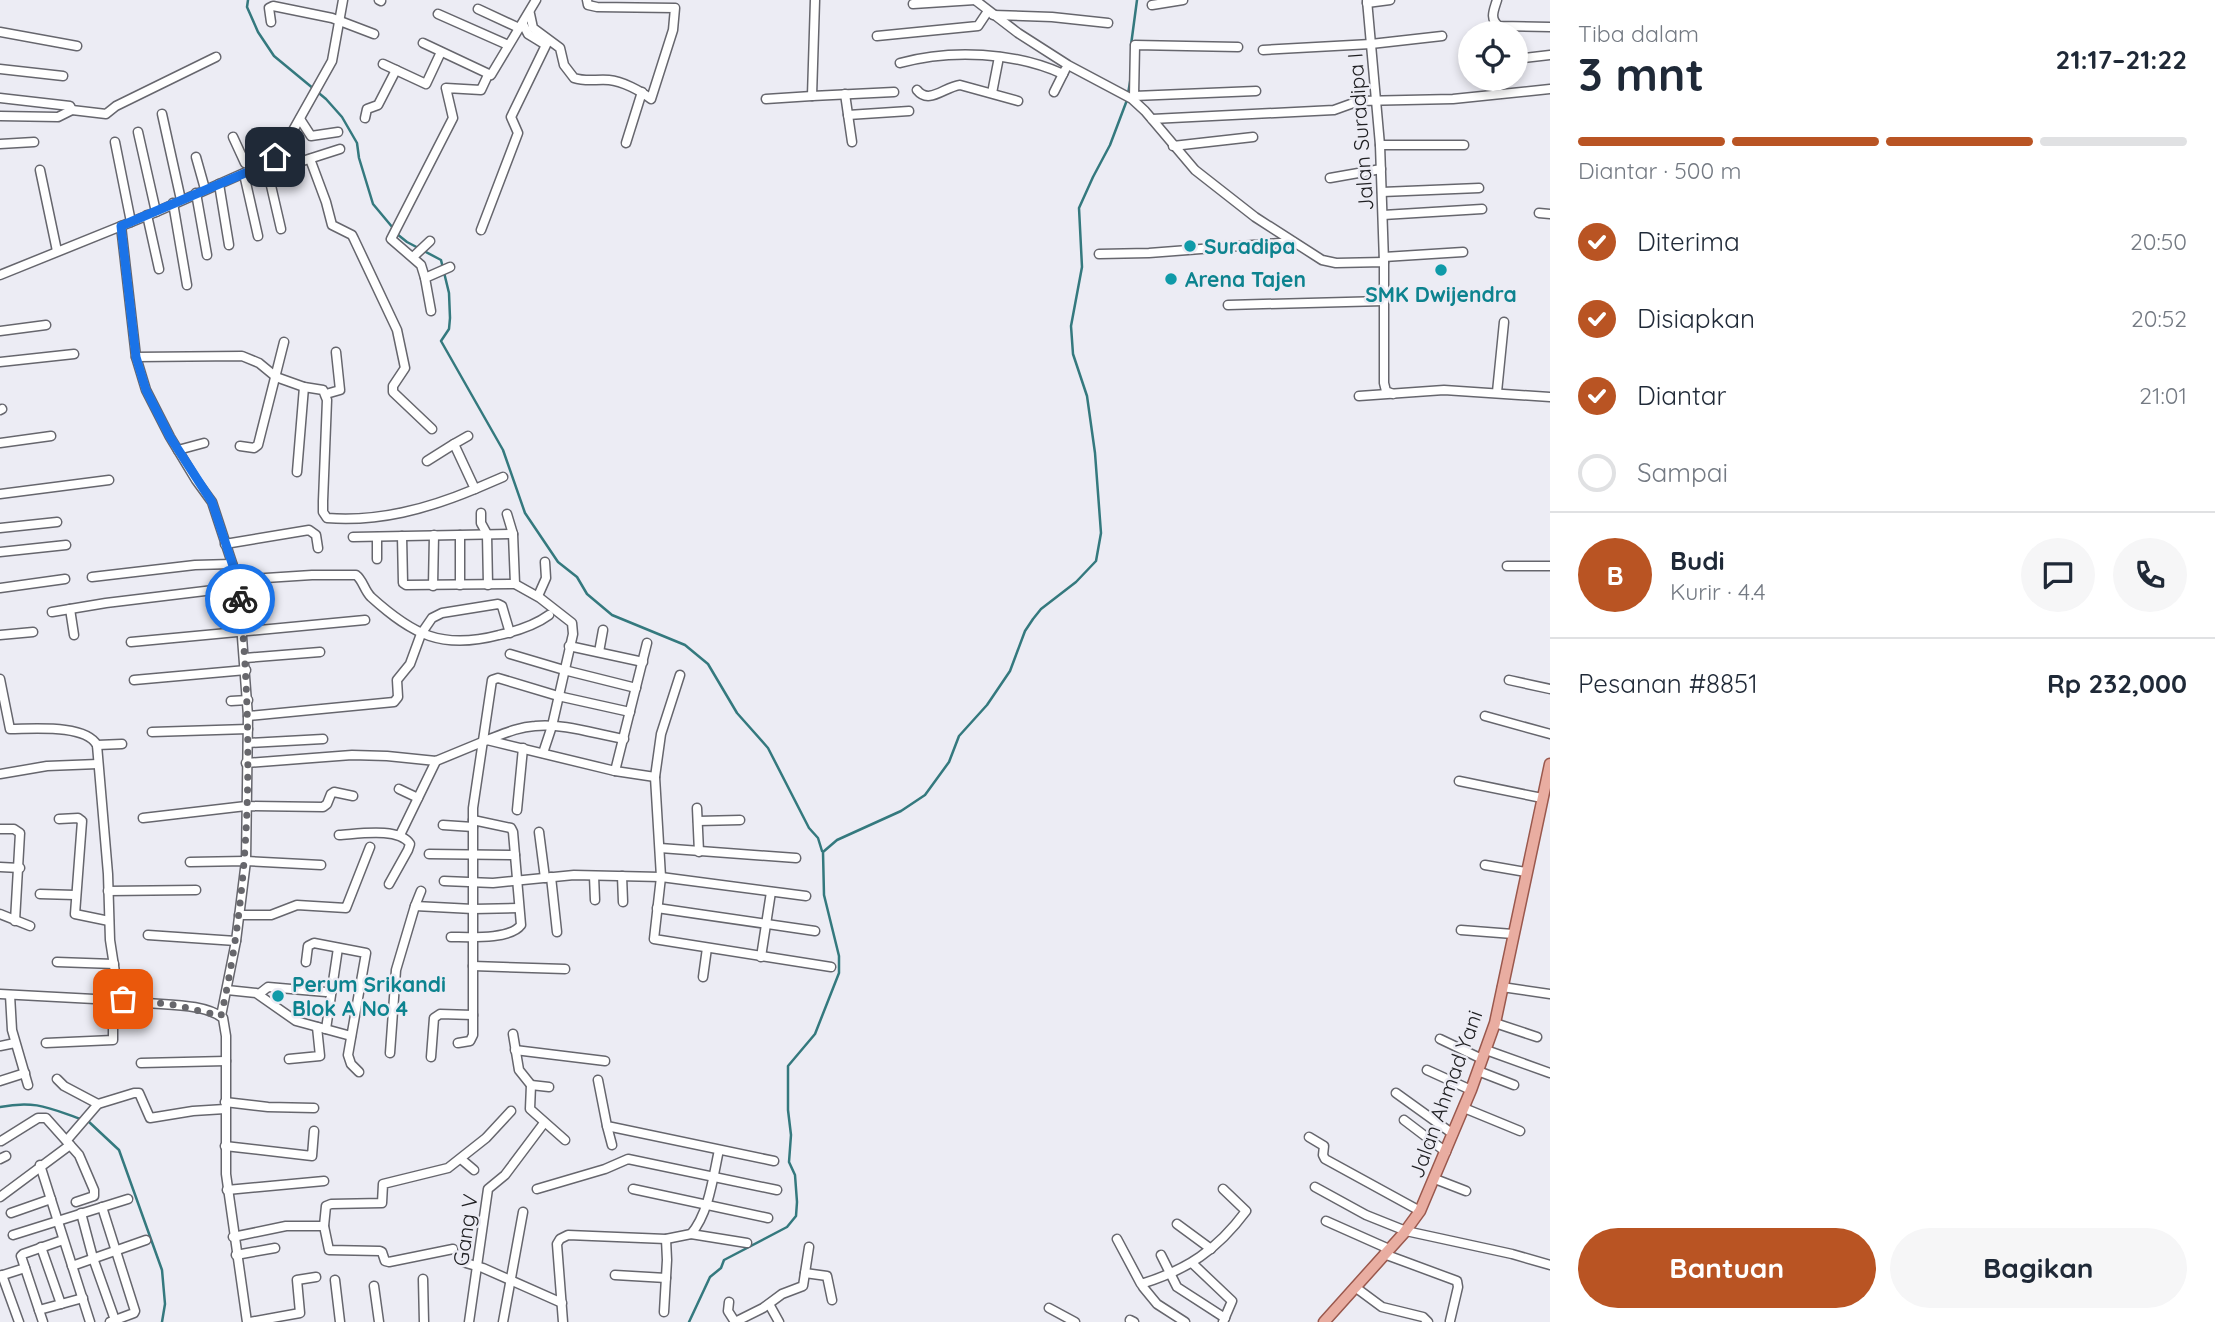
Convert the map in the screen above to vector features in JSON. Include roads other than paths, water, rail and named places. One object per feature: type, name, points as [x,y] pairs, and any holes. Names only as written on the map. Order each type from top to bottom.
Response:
[{"type":"main road","name":"Jalan Ahmad Yani","points":[[1324,1322],[1406,1231],[1420,1211],[1454,1134],[1494,1023],[1550,764]]},
{"type":"street","points":[[0,275],[177,202],[196,197],[205,189],[266,164],[275,157],[327,73],[332,61],[343,0]]},
{"type":"street","points":[[423,43],[488,75],[493,74],[536,0]]},
{"type":"street","points":[[530,14],[533,28],[560,48],[564,65],[574,78],[589,81],[613,80],[642,92],[651,99],[674,24],[674,8],[597,7],[588,5],[587,0]]},
{"type":"street","points":[[812,96],[815,0]]},
{"type":"street","points":[[913,4],[975,0],[1068,65],[1134,98],[1185,160],[1212,185],[1293,242],[1330,262],[1463,253]]},
{"type":"street","points":[[1152,5],[1183,0]]},
{"type":"street","points":[[1367,1],[1390,0]]},
{"type":"street","points":[[1497,0],[1493,15],[1496,24],[1550,27]]},
{"type":"street","name":"Jalan Suradipa I","points":[[1367,1],[1380,145],[1384,383],[1386,391],[1393,394]]},
{"type":"street","points":[[271,22],[269,8],[273,6],[339,20],[374,34]]},
{"type":"street","points":[[478,9],[521,26],[545,45],[512,117],[517,133],[481,230]]},
{"type":"street","points":[[990,13],[1108,23]]},
{"type":"street","points":[[877,36],[978,26],[990,13]]},
{"type":"street","points":[[438,14],[508,45]]},
{"type":"street","points":[[0,32],[77,46]]},
{"type":"street","points":[[1263,50],[1371,44],[1442,36]]},
{"type":"street","points":[[1134,98],[1135,45],[1238,47]]},
{"type":"street","points":[[383,64],[426,84],[441,52]]},
{"type":"street","points":[[1528,58],[1550,55]]},
{"type":"street","points":[[900,63],[953,56],[999,57],[1028,62],[1063,74]]},
{"type":"street","points":[[0,116],[58,117],[72,110],[106,114],[116,106],[216,57]]},
{"type":"street","points":[[992,93],[999,57]]},
{"type":"street","points":[[1054,92],[1068,65]]},
{"type":"street","points":[[0,69],[63,76]]},
{"type":"street","points":[[365,118],[367,109],[377,105],[396,70]]},
{"type":"street","points":[[431,311],[421,265],[391,239],[453,118],[446,88],[481,90],[488,75]]},
{"type":"street","points":[[917,90],[924,97],[930,97],[950,86],[960,85],[1018,101]]},
{"type":"street","points":[[1153,119],[1334,110],[1350,103],[1376,100],[1453,99],[1550,89]]},
{"type":"street","points":[[1134,98],[1256,90]]},
{"type":"street","points":[[626,143],[642,92]]},
{"type":"street","points":[[766,99],[894,92]]},
{"type":"street","points":[[845,94],[852,142]]},
{"type":"street","points":[[0,98],[64,104],[72,110]]},
{"type":"street","points":[[848,115],[909,111]]},
{"type":"street","points":[[162,114],[177,202],[187,285]]},
{"type":"street","points":[[300,119],[311,136],[338,132]]},
{"type":"street","points":[[138,132],[159,269]]},
{"type":"street","points":[[233,137],[245,163]]},
{"type":"street","points":[[1173,146],[1253,137]]},
{"type":"street","points":[[0,144],[34,142]]},
{"type":"street","points":[[115,142],[131,222]]},
{"type":"street","points":[[1380,145],[1464,145]]},
{"type":"street","points":[[275,157],[281,164],[290,166],[340,149]]},
{"type":"street","points":[[196,157],[205,189]]},
{"type":"street","points":[[310,159],[326,202],[329,220],[332,225],[355,239],[397,330],[405,368],[393,386],[393,392],[432,429]]},
{"type":"street","points":[[266,164],[281,229]]},
{"type":"street","points":[[1330,177],[1381,169]]},
{"type":"street","points":[[40,170],[57,251]]},
{"type":"street","points":[[244,174],[258,236]]},
{"type":"street","points":[[219,184],[229,245]]},
{"type":"street","points":[[1382,192],[1479,188]]},
{"type":"street","points":[[196,197],[207,255]]},
{"type":"street","points":[[1383,215],[1482,209]]},
{"type":"street","points":[[1539,213],[1550,214]]},
{"type":"street","points":[[121,226],[136,357],[146,390],[178,450],[211,499],[237,584],[248,716],[246,861],[236,941],[221,1016],[225,1024],[227,1191],[248,1322],[300,1313],[297,1280],[316,1278]]},
{"type":"street","points":[[413,257],[430,241]]},
{"type":"street","points":[[1099,254],[1293,242]]},
{"type":"street","points":[[425,278],[450,267]]},
{"type":"street","points":[[1228,305],[1384,301]]},
{"type":"street","points":[[1497,392],[1504,322]]},
{"type":"street","points":[[0,331],[46,325]]},
{"type":"street","points":[[240,446],[254,448],[258,445],[284,342]]},
{"type":"street","points":[[326,394],[340,390],[336,352]]},
{"type":"street","points":[[0,362],[74,354]]},
{"type":"street","points":[[136,357],[243,356],[259,363],[276,377],[304,387],[317,387],[326,394]]},
{"type":"street","points":[[297,472],[304,387]]},
{"type":"street","points":[[1359,396],[1444,390],[1550,397]]},
{"type":"street","points":[[326,394],[323,501],[325,517],[364,519],[396,515],[449,500],[503,477]]},
{"type":"street","points":[[0,443],[51,436]]},
{"type":"street","points":[[427,461],[468,436]]},
{"type":"street","points":[[178,450],[204,443]]},
{"type":"street","points":[[454,444],[475,489]]},
{"type":"street","points":[[0,494],[109,480]]},
{"type":"street","points":[[481,513],[481,523],[486,534],[488,585]]},
{"type":"street","points":[[507,514],[513,534],[515,584]]},
{"type":"street","points":[[0,528],[57,522]]},
{"type":"street","points":[[225,544],[309,530],[316,535],[318,548]]},
{"type":"street","points":[[353,537],[513,534]]},
{"type":"street","points":[[433,586],[434,535]]},
{"type":"street","points":[[460,535],[460,585]]},
{"type":"street","points":[[402,536],[403,583],[406,585],[515,584],[538,596],[572,623],[573,629],[552,726],[543,753]]},
{"type":"street","points":[[377,537],[377,559]]},
{"type":"street","points":[[0,552],[66,545]]},
{"type":"street","points":[[538,596],[546,579],[545,562]]},
{"type":"street","points":[[92,577],[195,565],[232,564]]},
{"type":"street","points":[[1507,566],[1550,566]]},
{"type":"street","points":[[52,612],[237,584],[312,575],[356,575],[369,594],[421,634],[463,643],[510,633],[535,624],[549,615]]},
{"type":"street","points":[[0,588],[65,579]]},
{"type":"street","points":[[248,716],[394,702],[398,697],[397,680],[410,664],[421,634],[437,615],[498,604],[502,606],[510,633]]},
{"type":"street","points":[[70,610],[74,635]]},
{"type":"street","points":[[131,642],[365,620]]},
{"type":"street","points":[[599,652],[603,630]]},
{"type":"street","points":[[0,635],[33,632]]},
{"type":"street","points":[[615,771],[648,643]]},
{"type":"street","points":[[569,646],[643,662]]},
{"type":"street","points":[[245,659],[320,652]]},
{"type":"street","points":[[510,654],[636,688]]},
{"type":"street","points":[[134,680],[246,670]]},
{"type":"street","points":[[680,675],[661,734],[655,777],[661,877],[654,939],[831,967]]},
{"type":"street","points":[[0,678],[10,729]]},
{"type":"street","points":[[458,1043],[470,1041],[472,1038],[473,800],[494,679],[630,712]]},
{"type":"street","points":[[1509,680],[1550,689]]},
{"type":"street","points":[[231,701],[247,700]]},
{"type":"street","points":[[1485,716],[1550,734]]},
{"type":"street","points":[[246,763],[352,755],[397,756],[436,761],[517,729],[552,726],[624,739]]},
{"type":"street","points":[[152,732],[248,729]]},
{"type":"street","points":[[0,730],[79,732],[92,738],[98,745],[116,999],[113,1040],[46,1043]]},
{"type":"street","points":[[247,743],[323,738]]},
{"type":"street","points":[[485,740],[615,771],[655,777]]},
{"type":"street","points":[[98,745],[122,744]]},
{"type":"street","points":[[517,810],[523,748]]},
{"type":"street","points":[[400,835],[436,761]]},
{"type":"street","points":[[0,774],[58,765],[98,764]]},
{"type":"street","points":[[1459,781],[1542,798]]},
{"type":"street","points":[[399,789],[418,798]]},
{"type":"street","points":[[144,818],[246,806],[323,807],[334,792],[353,796]]},
{"type":"street","points":[[697,808],[699,852]]},
{"type":"street","points":[[59,819],[82,820],[75,914],[109,921]]},
{"type":"street","points":[[698,821],[740,820]]},
{"type":"street","points":[[443,825],[473,823],[511,828],[521,925],[516,931],[451,937]]},
{"type":"street","points":[[0,829],[14,829],[20,833],[15,921]]},
{"type":"street","points":[[539,832],[557,932]]},
{"type":"street","points":[[339,835],[400,835],[410,844],[389,884]]},
{"type":"street","points":[[239,915],[267,916],[297,905],[346,908],[370,846]]},
{"type":"street","points":[[660,848],[796,858]]},
{"type":"street","points":[[429,854],[515,855]]},
{"type":"street","points":[[190,862],[246,861],[321,865]]},
{"type":"street","points":[[1486,865],[1526,872]]},
{"type":"street","points":[[0,867],[20,868]]},
{"type":"street","points":[[594,876],[595,900]]},
{"type":"street","points":[[444,881],[473,883],[594,876],[661,877],[806,896]]},
{"type":"street","points":[[622,876],[623,902]]},
{"type":"street","points":[[108,891],[134,891],[144,888],[196,890]]},
{"type":"street","points":[[390,1053],[396,970],[421,891]]},
{"type":"street","points":[[761,957],[771,892]]},
{"type":"street","points":[[40,894],[75,895]]},
{"type":"street","points":[[415,906],[519,908]]},
{"type":"street","points":[[657,908],[815,931]]},
{"type":"street","points":[[0,914],[30,926]]},
{"type":"street","points":[[1461,930],[1513,934]]},
{"type":"street","points":[[148,935],[236,941]]},
{"type":"street","points":[[306,962],[308,946],[311,944],[364,952],[367,955],[351,1035],[349,1060],[359,1072]]},
{"type":"street","points":[[289,1059],[320,1056],[322,1028],[338,948]]},
{"type":"street","points":[[703,976],[707,948]]},
{"type":"street","points":[[57,962],[114,964]]},
{"type":"street","points":[[472,966],[565,969]]},
{"type":"street","points":[[259,994],[268,987],[326,992]]},
{"type":"street","points":[[1502,987],[1550,994]]},
{"type":"street","points":[[227,990],[259,994],[296,1021],[351,1035]]},
{"type":"street","points":[[0,994],[116,999],[175,1005],[221,1016]]},
{"type":"street","points":[[10,995],[15,1043],[28,1085]]},
{"type":"street","points":[[431,1057],[434,1018],[440,1014],[473,1015]]},
{"type":"street","points":[[1494,1023],[1537,1037]]},
{"type":"street","points":[[513,1034],[519,1070],[531,1085],[530,1109],[565,1140]]},
{"type":"street","points":[[1440,1039],[1484,1055],[1550,1073]]},
{"type":"street","points":[[0,1046],[15,1043]]},
{"type":"street","points":[[515,1050],[605,1061]]},
{"type":"street","points":[[141,1063],[226,1061]]},
{"type":"street","points":[[1427,1070],[1471,1090]]},
{"type":"street","points":[[1478,1071],[1514,1085]]},
{"type":"street","points":[[0,1081],[25,1073]]},
{"type":"street","points":[[57,1079],[64,1086],[98,1104]]},
{"type":"street","points":[[598,1080],[612,1145]]},
{"type":"street","points":[[531,1085],[549,1087]]},
{"type":"street","points":[[0,1197],[68,1142],[98,1104],[134,1093],[139,1093],[150,1118],[225,1106],[314,1108]]},
{"type":"street","points":[[1396,1093],[1454,1134]]},
{"type":"street","points":[[1464,1108],[1520,1131]]},
{"type":"street","points":[[453,1249],[387,1262],[380,1251],[328,1250],[324,1226],[327,1204],[382,1203],[383,1184],[442,1171],[461,1159],[511,1111]]},
{"type":"street","points":[[1,1141],[43,1117],[79,1155],[94,1192],[94,1196],[75,1202]]},
{"type":"street","points":[[1404,1120],[1446,1152]]},
{"type":"street","name":"Gang V","points":[[468,1322],[489,1186],[505,1175],[544,1123]]},
{"type":"street","points":[[607,1126],[774,1161]]},
{"type":"street","points":[[225,1146],[312,1156],[314,1131]]},
{"type":"street","points":[[1309,1138],[1324,1146],[1325,1159],[1420,1211]]},
{"type":"street","points":[[691,1234],[698,1226],[705,1205],[719,1150]]},
{"type":"street","points":[[461,1159],[474,1171]]},
{"type":"street","points":[[537,1189],[605,1169],[628,1159],[777,1190]]},
{"type":"street","points":[[40,1166],[90,1322]]},
{"type":"street","points":[[1435,1179],[1466,1191]]},
{"type":"street","points":[[227,1191],[324,1181]]},
{"type":"street","points":[[1315,1187],[1366,1215],[1406,1231],[1550,1265]]},
{"type":"street","points":[[633,1189],[768,1219]]},
{"type":"street","points":[[1117,1239],[1141,1284],[1170,1275],[1192,1263],[1228,1235],[1247,1211],[1223,1189]]},
{"type":"street","points":[[11,1213],[51,1199]]},
{"type":"street","points":[[13,1235],[128,1199]]},
{"type":"street","points":[[81,1213],[113,1321],[135,1311],[103,1207]]},
{"type":"street","points":[[503,1322],[523,1212]]},
{"type":"street","points":[[1326,1220],[1387,1251],[1457,1281],[1450,1321]]},
{"type":"street","points":[[1177,1224],[1211,1249]]},
{"type":"street","points":[[233,1237],[286,1226],[324,1226]]},
{"type":"street","points":[[563,1322],[558,1244],[564,1236],[666,1239],[691,1234],[747,1243]]},
{"type":"street","points":[[664,1312],[666,1239]]},
{"type":"street","points":[[43,1322],[22,1254],[63,1240]]},
{"type":"street","points":[[72,1266],[146,1240]]},
{"type":"street","points":[[41,1247],[61,1304]]},
{"type":"street","points":[[729,1302],[728,1311],[735,1322],[782,1294],[803,1286],[809,1247]]},
{"type":"street","points":[[236,1255],[275,1248]]},
{"type":"street","points":[[1161,1255],[1177,1287],[1224,1320],[1232,1301],[1192,1263]]},
{"type":"street","points":[[466,1263],[562,1303]]},
{"type":"street","points":[[19,1322],[1,1276],[25,1268]]},
{"type":"street","points":[[805,1273],[827,1276],[832,1300]]},
{"type":"street","points":[[615,1275],[666,1279]]},
{"type":"street","points":[[423,1279],[424,1322]]},
{"type":"street","points":[[335,1280],[341,1322]]},
{"type":"street","points":[[374,1286],[379,1322]]},
{"type":"street","points":[[1143,1287],[1157,1304],[1185,1322]]},
{"type":"street","points":[[1355,1287],[1382,1307],[1423,1317],[1428,1322]]},
{"type":"street","points":[[39,1310],[83,1298]]},
{"type":"street","points":[[769,1304],[779,1322]]},
{"type":"street","points":[[1049,1308],[1075,1322]]},
{"type":"waterway","points":[[248,0],[247,7],[258,32],[274,56],[326,99],[342,117],[357,143],[373,204],[393,228]]},
{"type":"waterway","points":[[1131,45],[1137,0]]},
{"type":"waterway","points":[[1128,94],[1131,76]]},
{"type":"waterway","points":[[689,1322],[710,1277],[721,1268],[724,1260],[787,1227],[796,1216],[795,1175],[789,1162],[791,1135],[788,1066],[815,1034],[839,973],[839,956],[824,895],[823,852],[837,840],[901,811],[925,795],[949,762],[959,736],[987,705],[1010,671],[1025,631],[1033,619],[1096,561],[1101,533],[1095,453],[1087,396],[1073,354],[1071,326],[1082,267],[1079,208],[1110,145],[1127,100]]},
{"type":"waterway","points":[[397,234],[441,260],[449,293],[450,318],[449,329],[441,341],[503,450],[525,513],[558,562],[577,577],[587,594],[612,615],[685,645],[708,664],[737,713],[768,748],[809,828],[818,838],[822,851]]},
{"type":"waterway","points":[[0,1107],[33,1105],[81,1119]]},
{"type":"waterway","points":[[88,1121],[119,1150],[162,1270],[165,1304],[162,1322]]},
{"type":"place","name":"Suradipa","points":[[1190,246]]},
{"type":"place","name":"SMK Dwijendra","points":[[1441,270]]},
{"type":"place","name":"Arena Tajen","points":[[1171,279]]},
{"type":"place","name":"Perum Srikandi Blok A No 4","points":[[278,996]]}]
